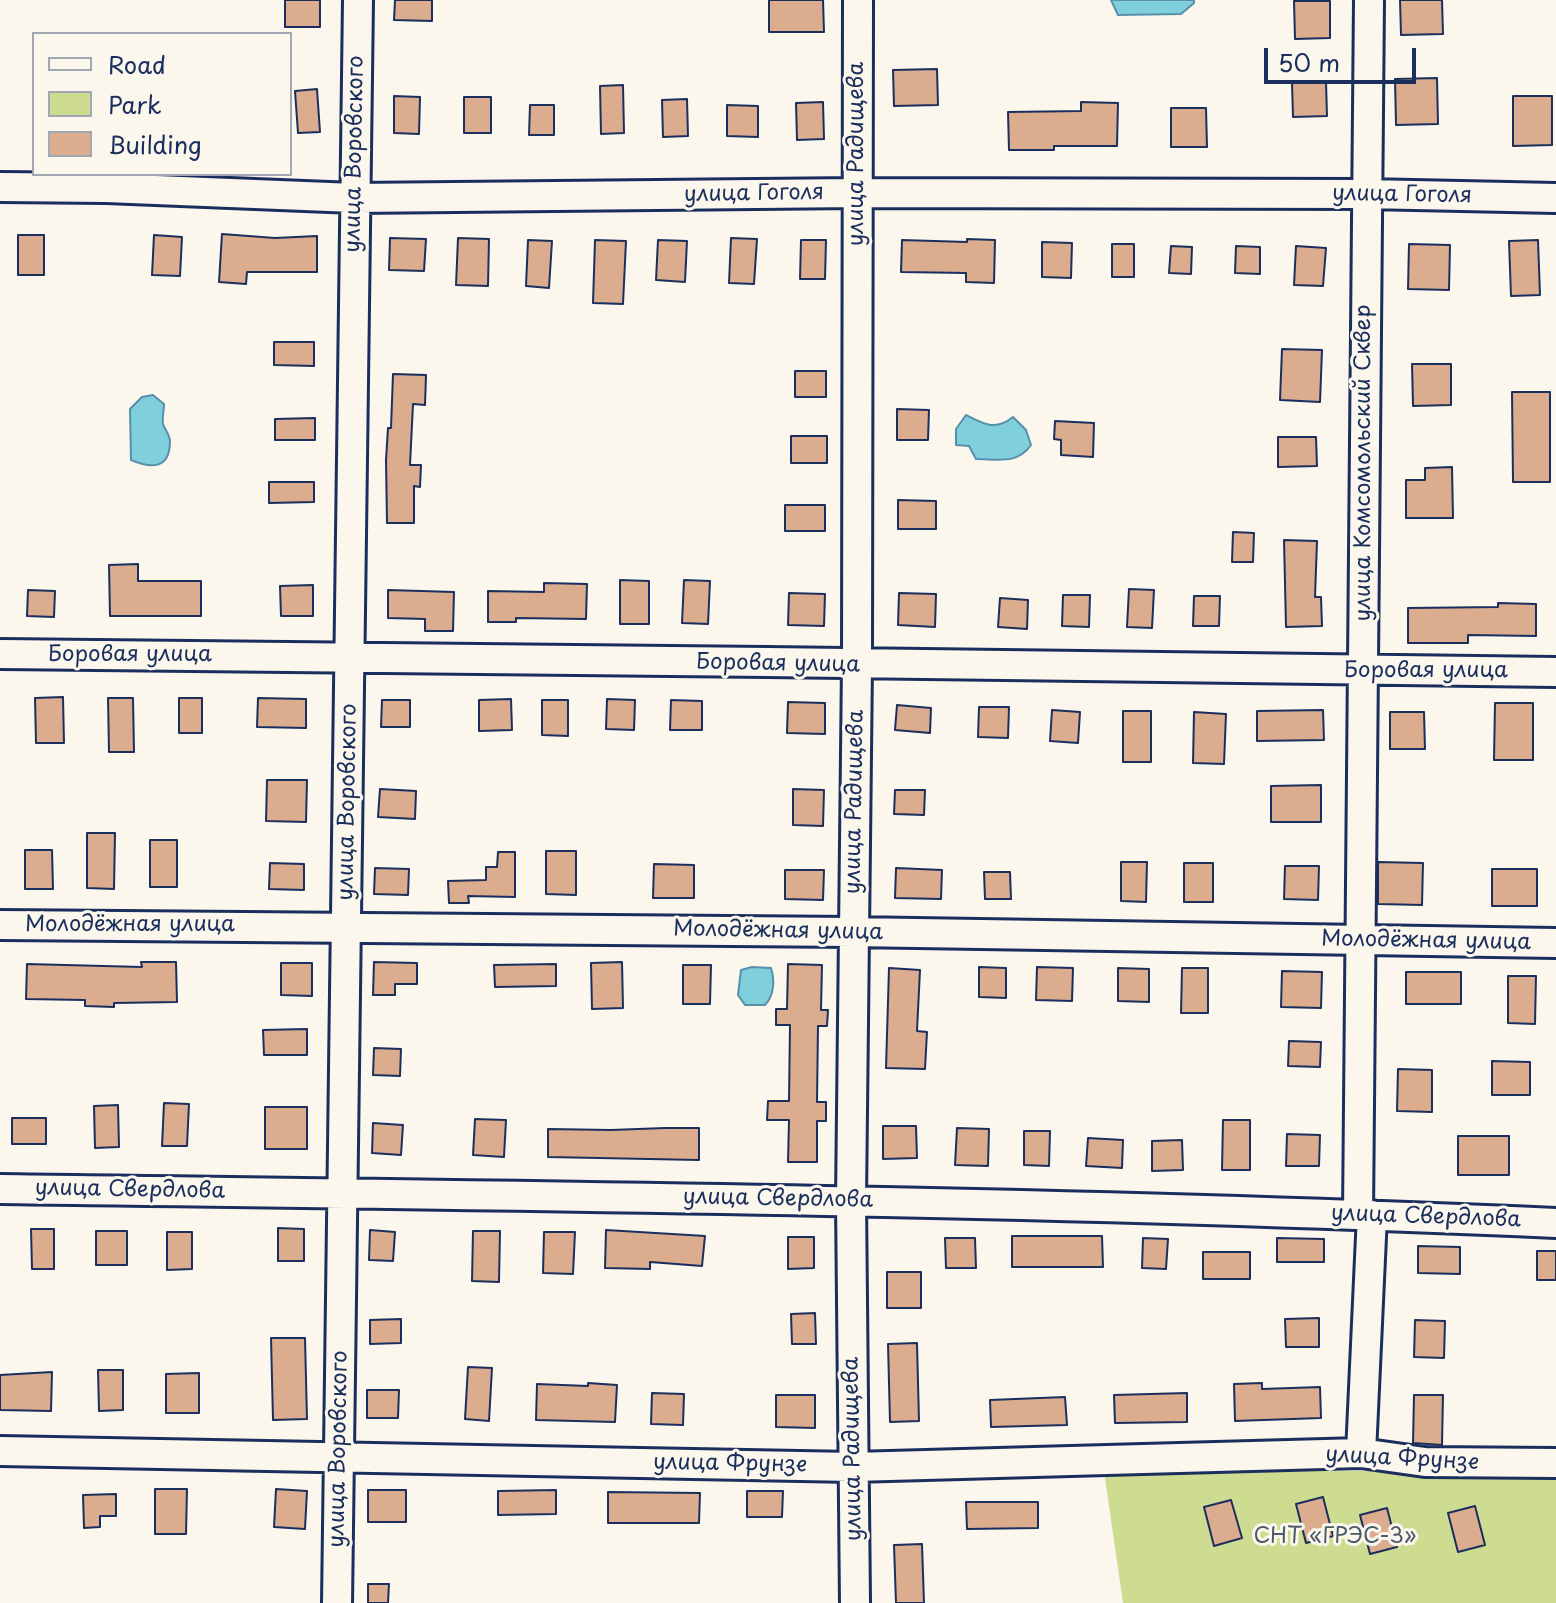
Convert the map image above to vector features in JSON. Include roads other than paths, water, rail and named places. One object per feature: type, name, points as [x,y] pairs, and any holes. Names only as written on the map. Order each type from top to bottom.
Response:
[{"type":"street","name":"улица Воровского","points":[[337,1603],[358,0]]},
{"type":"street","name":"улица Радищева","points":[[855,1603],[851,1200],[857,665],[858,0]]},
{"type":"street","name":"улица Комсомольский Сквер","points":[[1361,1453],[1365,1214],[1361,940],[1369,0]]},
{"type":"street","name":"улица Гоголя","points":[[0,187],[354,198],[857,193],[1366,194],[1556,198]]},
{"type":"street","name":"Боровая улица","points":[[0,654],[1556,672]]},
{"type":"street","name":"Молодёжная улица","points":[[0,925],[346,926],[1556,943]]},
{"type":"street","name":"улица Свердлова","points":[[0,1189],[851,1200],[1365,1214],[1556,1223]]},
{"type":"street","name":"улица Фрунзе","points":[[0,1451],[853,1467],[1361,1453],[1425,1462],[1556,1463]]},
{"type":"water","points":[[1111,0],[1194,0],[1194,3],[1181,14],[1118,15]]},
{"type":"water","points":[[153,395],[164,404],[163,424],[170,441],[163,462],[146,465],[131,460],[130,409],[142,397]]},
{"type":"water","points":[[966,415],[995,425],[1013,417],[1026,430],[1031,445],[1013,458],[976,459],[969,446],[956,445],[956,429]]},
{"type":"water","points":[[771,968],[773,988],[765,1005],[745,1005],[738,995],[741,970]]},
{"type":"park label","name":"СНТ «ГРЭС-3»","points":[[1335,1537]]}]
